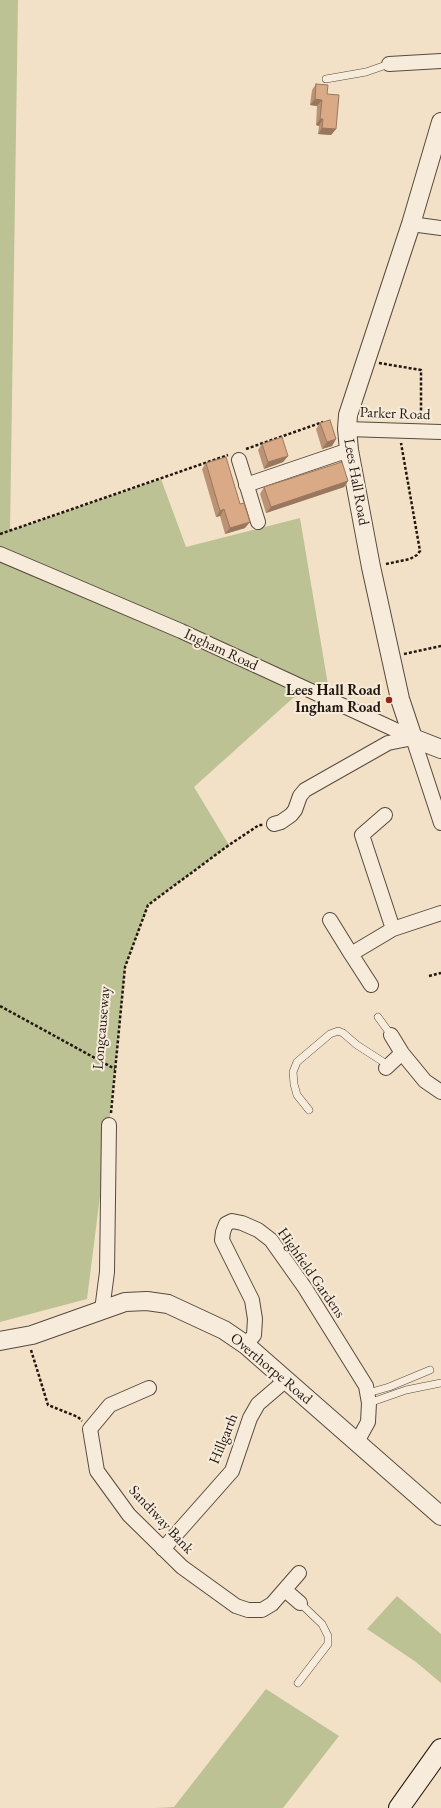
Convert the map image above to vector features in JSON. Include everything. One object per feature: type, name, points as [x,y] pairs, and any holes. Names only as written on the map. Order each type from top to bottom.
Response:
[{"type":"main road","points":[[399,1808],[441,1749]]},
{"type":"street","points":[[389,64],[441,62]]},
{"type":"street","name":"Lees Hall Road","points":[[441,122],[411,224],[365,361],[348,422],[349,450],[400,699],[441,823]]},
{"type":"street","points":[[411,224],[441,228]]},
{"type":"street","name":"Parker Road","points":[[348,422],[399,431],[441,432]]},
{"type":"street","points":[[246,485],[349,450]]},
{"type":"street","points":[[239,454],[246,485],[258,522]]},
{"type":"street","name":"Ingham Road","points":[[0,554],[186,634],[413,738],[441,749]]},
{"type":"street","points":[[274,824],[282,822],[291,815],[295,810],[300,796],[305,790],[388,743],[413,738]]},
{"type":"street","points":[[385,814],[362,835],[393,929]]},
{"type":"street","points":[[351,954],[393,929],[441,913]]},
{"type":"street","points":[[330,920],[371,985]]},
{"type":"street","points":[[391,1034],[402,1053],[425,1080],[441,1092]]},
{"type":"street","points":[[387,1066],[402,1053]]},
{"type":"street","points":[[102,1310],[107,1272],[109,1125]]},
{"type":"street","name":"Highfield Gardens","points":[[246,1345],[254,1335],[255,1319],[252,1300],[222,1240],[222,1232],[226,1224],[232,1221],[242,1223],[258,1230],[271,1240],[305,1288],[366,1386],[369,1398]]},
{"type":"street","name":"Overthorpe Road","points":[[0,1341],[32,1335],[125,1302],[147,1301],[168,1304],[224,1330],[246,1345],[441,1516]]},
{"type":"street","name":"Hillgarth","points":[[163,1549],[232,1471],[250,1418],[263,1399],[286,1380]]},
{"type":"street","points":[[90,1429],[110,1404],[149,1388]]},
{"type":"street","points":[[357,1442],[368,1422],[369,1398]]},
{"type":"street","name":"Sandiway Bank","points":[[90,1429],[97,1471],[130,1515],[182,1566],[236,1606],[248,1610],[262,1610],[272,1604],[300,1574]]},
{"type":"street","points":[[285,1590],[300,1603]]},
{"type":"lane","points":[[326,79],[366,72],[389,64]]},
{"type":"lane","points":[[378,1017],[391,1034]]},
{"type":"lane","points":[[309,1110],[297,1095],[293,1072],[297,1062],[330,1034],[338,1031],[343,1033],[387,1066]]},
{"type":"lane","points":[[369,1398],[430,1370]]},
{"type":"lane","points":[[369,1398],[441,1383]]},
{"type":"lane","points":[[298,1682],[328,1644],[328,1636],[322,1624],[300,1603]]},
{"type":"path","points":[[365,361],[421,370],[421,432]]},
{"type":"path","points":[[0,534],[239,454],[348,422]]},
{"type":"path","points":[[372,567],[410,558],[417,555],[420,551],[399,431]]},
{"type":"path","points":[[391,656],[441,646]]},
{"type":"path","name":"Longcauseway","points":[[109,1125],[125,967],[148,905],[229,844],[259,825],[274,824]]},
{"type":"path","points":[[428,976],[441,973]]},
{"type":"path","points":[[0,1006],[115,1069]]},
{"type":"path","points":[[32,1335],[31,1349],[48,1405],[78,1418],[90,1429]]},
{"type":"green space","points":[[0,0],[18,0],[10,531],[161,479],[186,547],[300,518],[328,685],[293,698],[194,787],[229,845],[148,905],[125,967],[109,1125],[87,1299],[0,1322]]},
{"type":"green space","points":[[397,1596],[441,1634],[441,1683],[416,1662],[367,1629]]},
{"type":"green space","points":[[266,1689],[339,1736],[283,1808],[156,1808],[174,1807]]},
{"type":"building","points":[[316,84],[328,85],[327,94],[339,95],[336,129],[322,128],[323,119],[320,119],[322,100],[315,99]]},
{"type":"building","points":[[330,420],[336,439],[327,442],[320,423]]},
{"type":"building","points":[[282,437],[288,456],[268,462],[262,444]]},
{"type":"building","points":[[226,457],[240,504],[244,503],[250,522],[230,528],[224,509],[220,511],[206,463]]},
{"type":"building","points":[[342,462],[348,481],[271,507],[264,487]]},
{"type":"place","name":"Lees Hall Road Ingham Road","points":[[389,700]]}]
